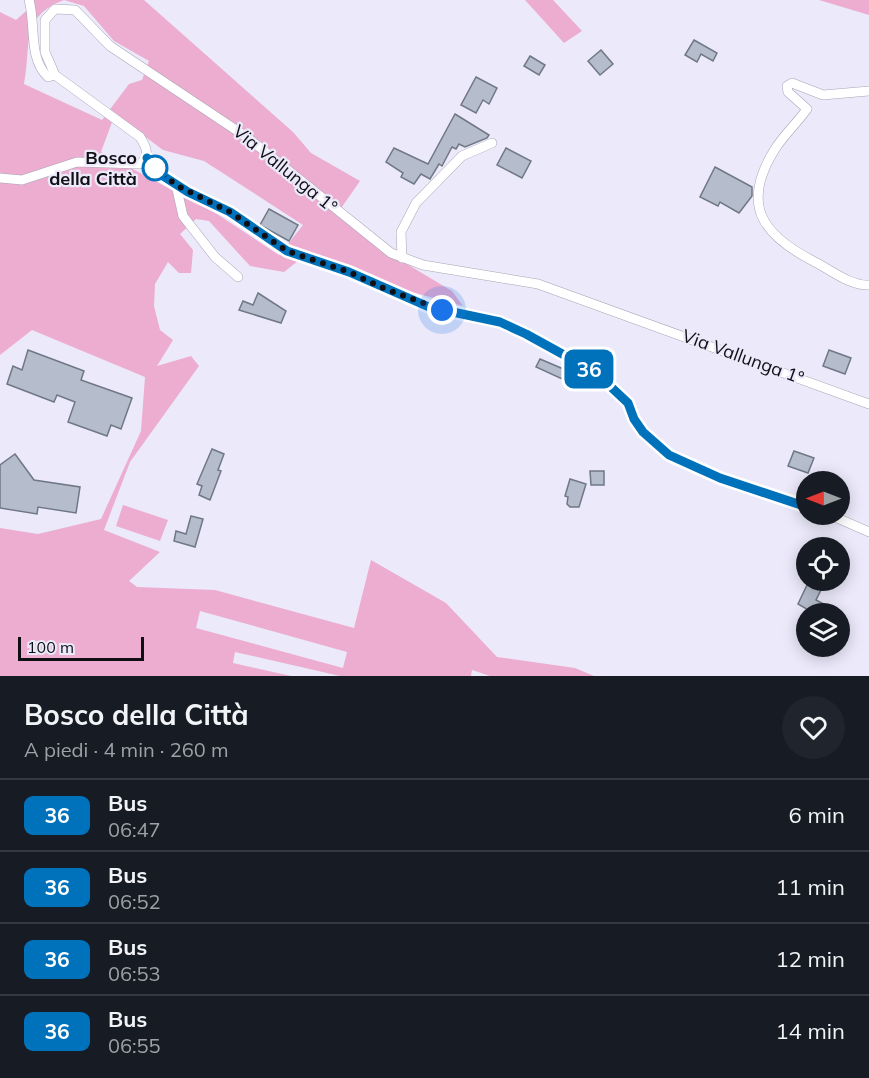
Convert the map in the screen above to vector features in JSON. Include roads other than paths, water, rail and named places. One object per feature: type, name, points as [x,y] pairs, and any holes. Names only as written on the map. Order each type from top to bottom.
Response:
[{"type":"street","points":[[0,178],[22,180],[77,162],[140,164],[147,158],[148,153],[140,137],[55,75],[48,77],[41,71],[37,60],[34,16],[29,0]]},
{"type":"street","name":"Via Vallunga 1°","points":[[55,75],[45,52],[45,20],[55,9],[75,10],[110,46],[241,132],[364,233],[402,258],[423,265],[538,284],[869,404]]},
{"type":"street","points":[[869,91],[823,95],[792,82],[787,86],[788,92],[807,109],[795,128],[776,147],[765,168],[758,192],[762,218],[779,241],[851,282],[869,285]]},
{"type":"street","points":[[402,258],[401,232],[416,203],[462,156],[492,143]]},
{"type":"street","points":[[147,158],[160,174],[176,185],[230,212],[287,251],[349,272],[429,307],[500,322],[526,334],[595,372],[628,403],[634,419],[643,432],[669,455],[720,478],[796,503]]},
{"type":"street","points":[[176,185],[183,216],[215,257],[238,277]]},
{"type":"street","points":[[850,524],[869,532]]},
{"type":"place","name":"Bosco della Città","points":[[155,168]]}]
